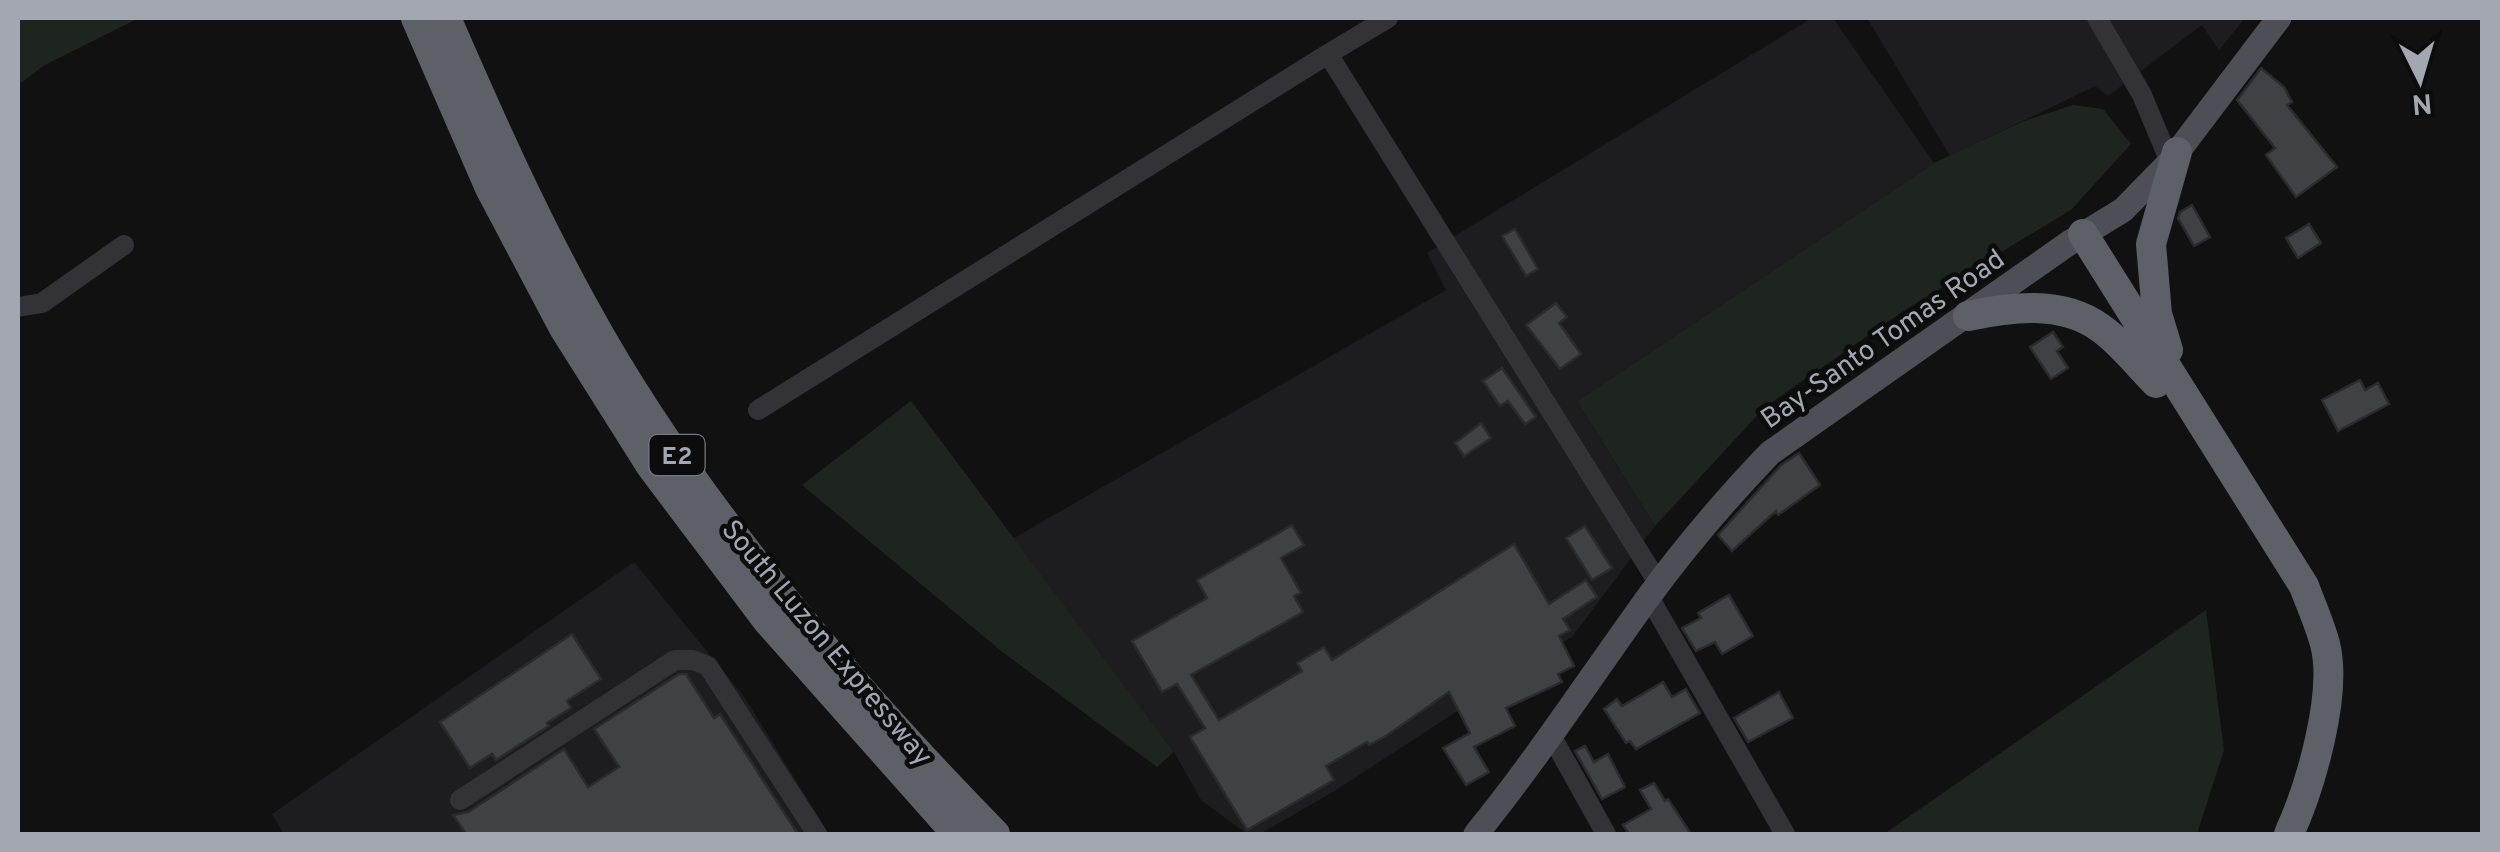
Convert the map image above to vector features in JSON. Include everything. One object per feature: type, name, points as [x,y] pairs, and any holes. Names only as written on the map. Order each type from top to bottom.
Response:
[{"type":"highway","name":"South Luzon Expressway","points":[[416,18],[490,188],[564,328],[652,466],[766,620],[957,834]]},
{"type":"highway","name":"South Luzon Expressway","points":[[446,18],[524,193],[588,314],[674,450],[787,602],[954,793],[995,834]]},
{"type":"highway","points":[[2169,389],[2151,244],[2174,157]]},
{"type":"highway","points":[[2076,238],[2289,593],[2310,650],[2312,698],[2285,805],[2272,834]]},
{"type":"highway","points":[[1968,316],[2010,307],[2058,310],[2098,326],[2169,389],[2304,586],[2326,647],[2328,699],[2300,810],[2289,834]]},
{"type":"main road","name":"Bay-Santo Tomas Road","points":[[1476,834],[1552,737],[1654,590],[1770,453],[2076,238],[2123,210],[2174,157],[2278,18]]},
{"type":"street","points":[[758,410],[1388,18]]},
{"type":"street","points":[[2097,18],[2174,157]]},
{"type":"street","points":[[1328,54],[1654,590],[1785,834]]},
{"type":"street","points":[[18,307],[42,303],[124,245]]},
{"type":"street","points":[[460,800],[675,660],[693,660],[708,666],[816,834]]},
{"type":"street","points":[[1552,737],[1606,834]]},
{"type":"shaded area","points":[[18,18],[139,18],[45,65],[18,85]]},
{"type":"shaded area","points":[[1812,18],[1833,18],[1934,163],[1577,401],[1655,526],[1573,636],[1333,792],[1260,834],[1247,834],[1201,800],[1174,752],[1012,539],[1446,290],[1427,253]]},
{"type":"shaded area","points":[[1867,18],[2245,18],[2219,50],[2202,25],[2108,96],[2095,86],[1950,156]]},
{"type":"shaded area","points":[[2073,105],[2103,109],[2131,144],[2071,210],[1905,310],[1765,407],[1655,526],[1577,401],[1934,163],[2024,121]]},
{"type":"shaded area","points":[[911,401],[1174,752],[1157,767],[1000,650],[802,485]]},
{"type":"shaded area","points":[[634,562],[745,698],[829,834],[284,834],[272,814]]},
{"type":"shaded area","points":[[2206,610],[2224,750],[2197,834],[1884,834]]},
{"type":"building","points":[[2261,68],[2284,87],[2292,102],[2287,105],[2337,167],[2296,197],[2266,155],[2275,148],[2237,100]]},
{"type":"building","points":[[2192,205],[2210,237],[2194,246],[2178,218],[2180,212]]},
{"type":"building","points":[[2309,224],[2321,243],[2298,258],[2286,238]]},
{"type":"building","points":[[1515,229],[1538,269],[1526,276],[1502,236]]},
{"type":"building","points":[[1556,303],[1567,317],[1559,323],[1581,354],[1560,369],[1526,325]]},
{"type":"building","points":[[2053,332],[2063,347],[2057,351],[2068,368],[2051,379],[2030,347]]},
{"type":"building","points":[[1502,368],[1536,417],[1525,424],[1508,401],[1500,406],[1483,381]]},
{"type":"building","points":[[2360,380],[2365,390],[2378,383],[2389,404],[2338,431],[2322,400]]},
{"type":"building","points":[[1481,423],[1491,438],[1464,456],[1455,443]]},
{"type":"building","points":[[1799,453],[1820,485],[1778,515],[1776,511],[1732,551],[1718,535],[1781,465]]},
{"type":"building","points":[[1292,525],[1304,545],[1281,558],[1301,593],[1294,596],[1303,612],[1191,675],[1219,720],[1302,671],[1297,663],[1324,647],[1332,660],[1514,544],[1549,604],[1586,580],[1597,597],[1563,619],[1570,630],[1559,636],[1574,666],[1558,674],[1562,682],[1506,708],[1515,726],[1474,747],[1489,772],[1466,785],[1443,748],[1470,733],[1449,692],[1386,736],[1369,745],[1367,742],[1326,766],[1334,780],[1247,830],[1190,737],[1205,728],[1177,684],[1162,692],[1132,641],[1207,598],[1197,580]]},
{"type":"building","points":[[1585,526],[1612,568],[1592,580],[1566,538]]},
{"type":"building","points":[[1729,595],[1753,636],[1722,654],[1715,642],[1696,651],[1682,628],[1701,618],[1698,613]]},
{"type":"building","points":[[572,634],[601,679],[567,701],[571,708],[547,723],[549,726],[496,760],[492,754],[470,768],[440,722]]},
{"type":"building","points":[[679,674],[686,674],[714,718],[720,714],[798,834],[466,834],[453,815],[468,812],[564,749],[588,787],[619,767],[594,729]]},
{"type":"building","points":[[1663,682],[1672,697],[1686,689],[1700,713],[1636,749],[1630,741],[1626,743],[1604,709],[1617,699],[1622,706]]},
{"type":"building","points":[[1779,692],[1793,718],[1748,742],[1734,718]]},
{"type":"building","points":[[1585,746],[1594,762],[1608,754],[1625,787],[1602,799],[1575,751]]},
{"type":"building","points":[[1654,783],[1691,834],[1629,834],[1623,825],[1651,809],[1640,790]]}]
